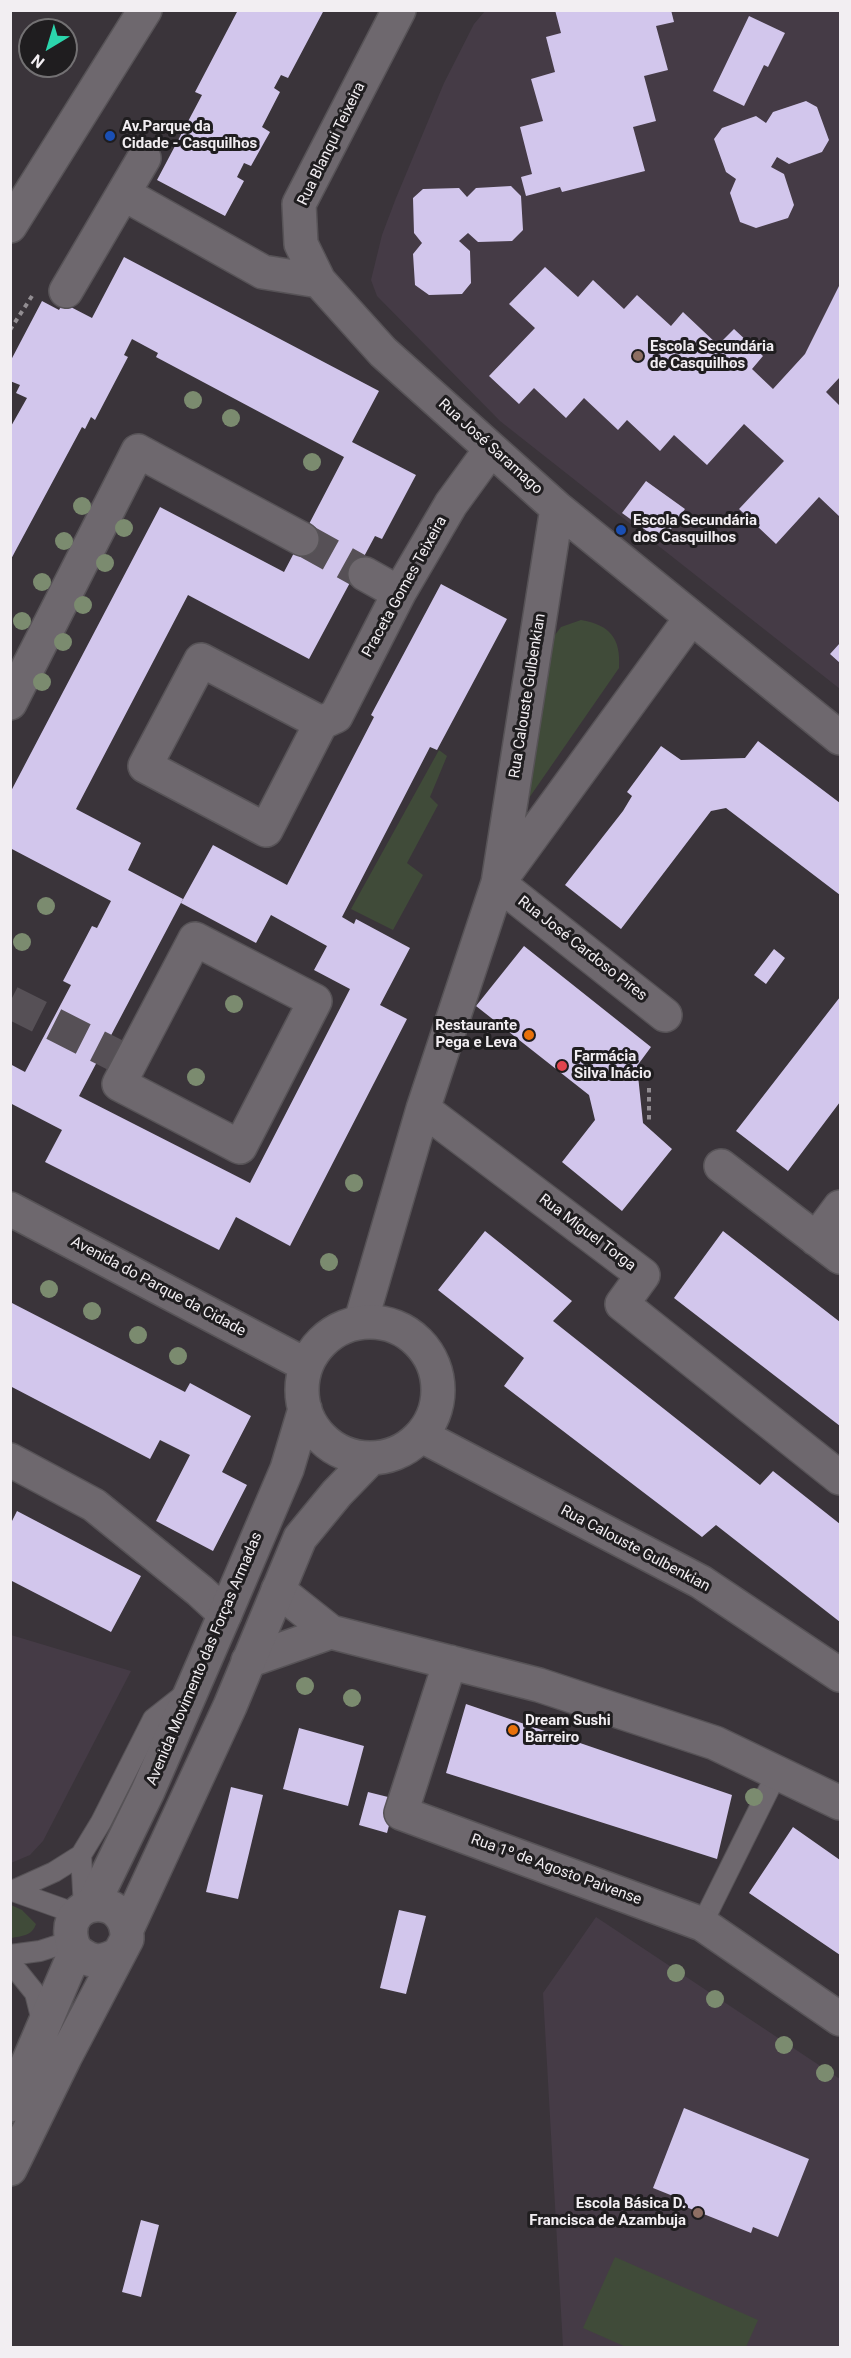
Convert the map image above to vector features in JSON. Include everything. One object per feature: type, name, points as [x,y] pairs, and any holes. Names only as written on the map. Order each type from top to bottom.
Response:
[{"type":"street","name":"Rua Blanqui Teixeira","points":[[318,281],[301,244],[299,204],[399,10]]},
{"type":"street","points":[[10,226],[142,12]]},
{"type":"street","points":[[66,291],[144,158]]},
{"type":"street","points":[[124,194],[263,272],[318,281]]},
{"type":"street","name":"Rua José Saramago","points":[[318,281],[383,352],[557,508],[840,738]]},
{"type":"street","name":"Praceta Gomes Teixeira","points":[[321,723],[336,716],[399,592],[451,504],[491,449]]},
{"type":"street","points":[[10,703],[138,451],[302,539]]},
{"type":"street","name":"Rua Calouste Gulbenkian","points":[[362,1321],[423,1109],[498,883],[557,508]]},
{"type":"street","points":[[365,574],[399,592]]},
{"type":"street","name":"Rua Calouste Gulbenkian","points":[[498,883],[691,618]]},
{"type":"street","points":[[201,660],[321,723],[266,830],[145,766],[201,660]]},
{"type":"street","name":"Rua José Cardoso Pires","points":[[498,883],[665,1015]]},
{"type":"street","points":[[195,939],[315,1001],[240,1147],[119,1084],[195,939]]},
{"type":"street","name":"Rua Miguel Torga","points":[[423,1109],[643,1275],[621,1304],[840,1478]]},
{"type":"street","points":[[721,1166],[828,1248],[840,1207]]},
{"type":"street","name":"Avenida do Parque da Cidade","points":[[10,1209],[306,1365]]},
{"type":"street","points":[[362,1321],[397,1326],[417,1338],[435,1365],[440,1389],[435,1416],[422,1436],[402,1451],[379,1458],[354,1456],[331,1447],[312,1428],[305,1409],[303,1374],[312,1352],[339,1328],[362,1321]]},
{"type":"street","name":"Avenida Movimento das Forças Armadas","points":[[10,2105],[44,2026],[80,1923],[148,1791],[287,1468],[305,1409]]},
{"type":"street","name":"Rua Calouste Gulbenkian","points":[[422,1436],[701,1582],[840,1675]]},
{"type":"street","points":[[10,2169],[122,1942],[230,1706],[300,1538],[337,1493],[371,1458]]},
{"type":"street","points":[[10,1460],[94,1505],[225,1614]]},
{"type":"street","points":[[278,1590],[331,1632],[538,1685],[715,1743],[840,1803]]},
{"type":"street","points":[[249,1661],[331,1632]]},
{"type":"street","name":"Rua 1º de Agosto Paivense","points":[[450,1662],[401,1813],[702,1924],[840,2019]]},
{"type":"street","points":[[111,1907],[119,1912],[122,1942],[100,1961],[91,1960],[80,1923],[111,1907]]},
{"type":"lane","points":[[11,1890],[54,1872],[81,1855],[153,1719],[193,1688]]},
{"type":"lane","points":[[702,1924],[777,1773]]},
{"type":"lane","points":[[80,1923],[81,1855]]},
{"type":"lane","points":[[11,1890],[80,1923]]},
{"type":"lane","points":[[10,1955],[40,1951],[80,1923]]},
{"type":"lane","points":[[10,1962],[35,1994],[44,2026]]},
{"type":"path","points":[[649,1088],[649,1120]]},
{"type":"shaded area","name":"Escola Secundária de Casquilhos","points":[[485,11],[840,11],[840,689],[500,421],[377,296],[371,280],[382,235],[396,198],[444,83],[474,24]]},
{"type":"shaded area","points":[[11,1635],[131,1671],[43,1841],[30,1855],[11,1863]]},
{"type":"shaded area","name":"Escola Básica D. Francisca de Azambuja","points":[[596,1917],[840,2079],[840,2347],[563,2347],[543,1993]]},
{"type":"green space","points":[[581,620],[599,625],[612,635],[618,649],[619,668],[529,798],[526,797],[551,640],[561,627]]},
{"type":"green space","points":[[439,750],[447,756],[430,797],[438,805],[407,863],[423,875],[393,930],[351,909]]},
{"type":"green space","points":[[11,1905],[22,1910],[36,1924],[29,1933],[11,1938]]},
{"type":"green space","points":[[615,2257],[758,2320],[746,2347],[626,2347],[583,2328]]},
{"type":"building","points":[[238,10],[324,10],[288,78],[281,75],[274,88],[280,92],[262,127],[270,132],[251,166],[244,163],[237,177],[244,181],[225,216],[157,180],[202,95],[195,92]]},
{"type":"building","points":[[555,10],[671,10],[674,22],[656,26],[668,70],[644,76],[656,121],[633,127],[645,171],[562,192],[560,187],[526,196],[521,177],[532,174],[520,127],[543,121],[531,79],[555,72],[546,37],[561,33]]},
{"type":"building","points":[[749,16],[785,33],[768,67],[764,65],[744,106],[713,91]]},
{"type":"building","points":[[806,101],[817,107],[829,140],[822,152],[789,164],[777,157],[771,167],[784,174],[794,205],[788,218],[756,228],[740,222],[730,193],[736,179],[726,172],[714,139],[722,128],[756,116],[766,123],[773,112]]},
{"type":"building","points":[[511,186],[521,196],[523,230],[512,241],[478,242],[468,233],[459,241],[470,251],[471,283],[462,294],[429,295],[415,285],[413,254],[422,243],[414,233],[413,198],[423,189],[459,188],[467,197],[476,188]]},
{"type":"building","points":[[124,257],[379,391],[352,442],[416,475],[382,539],[375,536],[309,659],[188,595],[76,809],[141,843],[128,870],[183,899],[79,1096],[250,1183],[350,989],[314,970],[327,946],[271,915],[256,943],[181,903],[213,845],[287,885],[374,717],[371,715],[441,584],[507,619],[437,750],[430,747],[342,917],[354,924],[356,919],[410,948],[380,1005],[407,1019],[290,1246],[236,1217],[219,1250],[45,1162],[62,1130],[10,1103],[10,1064],[25,1072],[71,985],[63,981],[92,926],[97,928],[111,901],[10,848],[10,793],[160,507],[284,572],[344,457],[156,357],[158,353],[132,339],[124,355],[128,357],[95,420],[91,417],[85,429],[82,427],[10,561],[10,428],[27,398],[16,393],[20,385],[10,381],[10,362],[42,301],[59,310],[63,303],[92,318]]},
{"type":"building","points":[[545,267],[578,297],[593,280],[624,309],[637,295],[671,326],[683,312],[718,345],[734,329],[763,356],[752,369],[773,389],[805,354],[840,284],[840,377],[826,392],[840,406],[840,517],[819,497],[776,544],[739,509],[784,461],[744,424],[707,465],[674,435],[660,451],[627,420],[618,430],[584,398],[566,418],[534,388],[519,404],[489,376],[535,328],[509,304]]},
{"type":"building","points":[[646,481],[685,509],[662,542],[622,513]]},
{"type":"building","points":[[840,643],[840,663],[830,654]]},
{"type":"building","points":[[758,741],[840,803],[840,895],[726,808],[711,811],[621,929],[565,885],[623,811],[632,796],[627,792],[661,746],[681,760],[745,758]]},
{"type":"building","points":[[524,946],[651,1047],[637,1066],[643,1123],[672,1149],[622,1211],[562,1162],[595,1120],[589,1095],[476,1006]]},
{"type":"building","points":[[774,949],[785,958],[766,984],[754,975]]},
{"type":"building","points":[[840,997],[840,1102],[788,1171],[736,1131]]},
{"type":"building","points":[[485,1231],[572,1301],[553,1321],[760,1485],[773,1471],[840,1524],[840,1622],[716,1525],[702,1537],[504,1386],[524,1358],[438,1290]]},
{"type":"building","points":[[723,1231],[840,1322],[840,1426],[674,1298]]},
{"type":"building","points":[[10,1302],[185,1392],[190,1383],[251,1416],[222,1472],[247,1485],[213,1551],[156,1521],[190,1455],[160,1440],[150,1459],[10,1386]]},
{"type":"building","points":[[17,1511],[141,1576],[111,1632],[10,1580],[10,1525]]},
{"type":"building","points":[[466,1704],[732,1795],[717,1859],[446,1773]]},
{"type":"building","points":[[299,1728],[364,1746],[348,1806],[283,1789]]},
{"type":"building","points":[[231,1787],[263,1795],[238,1899],[206,1892]]},
{"type":"building","points":[[368,1792],[396,1799],[387,1833],[359,1825]]},
{"type":"building","points":[[793,1827],[840,1860],[840,1955],[749,1893]]},
{"type":"building","points":[[399,1910],[426,1916],[406,1994],[380,1988]]},
{"type":"building","points":[[684,2108],[809,2159],[778,2237],[753,2227],[751,2233],[676,2203],[678,2198],[653,2188]]},
{"type":"building","points":[[141,2220],[159,2225],[141,2297],[122,2292]]},
{"type":"tunnel","points":[[302,539],[365,574]]},
{"type":"tunnel","points":[[10,1002],[131,1063]]},
{"type":"place","name":"Av.Parque da Cidade - Casquilhos","points":[[110,136]]},
{"type":"place","name":"Escola Secundária de Casquilhos","points":[[638,356]]},
{"type":"place","name":"Escola Secundária dos Casquilhos","points":[[621,530]]},
{"type":"place","name":"Restaurante Pega e Leva","points":[[529,1035]]},
{"type":"place","name":"Farmácia Silva Inácio","points":[[562,1066]]},
{"type":"place","name":"Dream Sushi Barreiro","points":[[513,1730]]},
{"type":"place","name":"Escola Básica D. Francisca de Azambuja","points":[[698,2213]]}]
